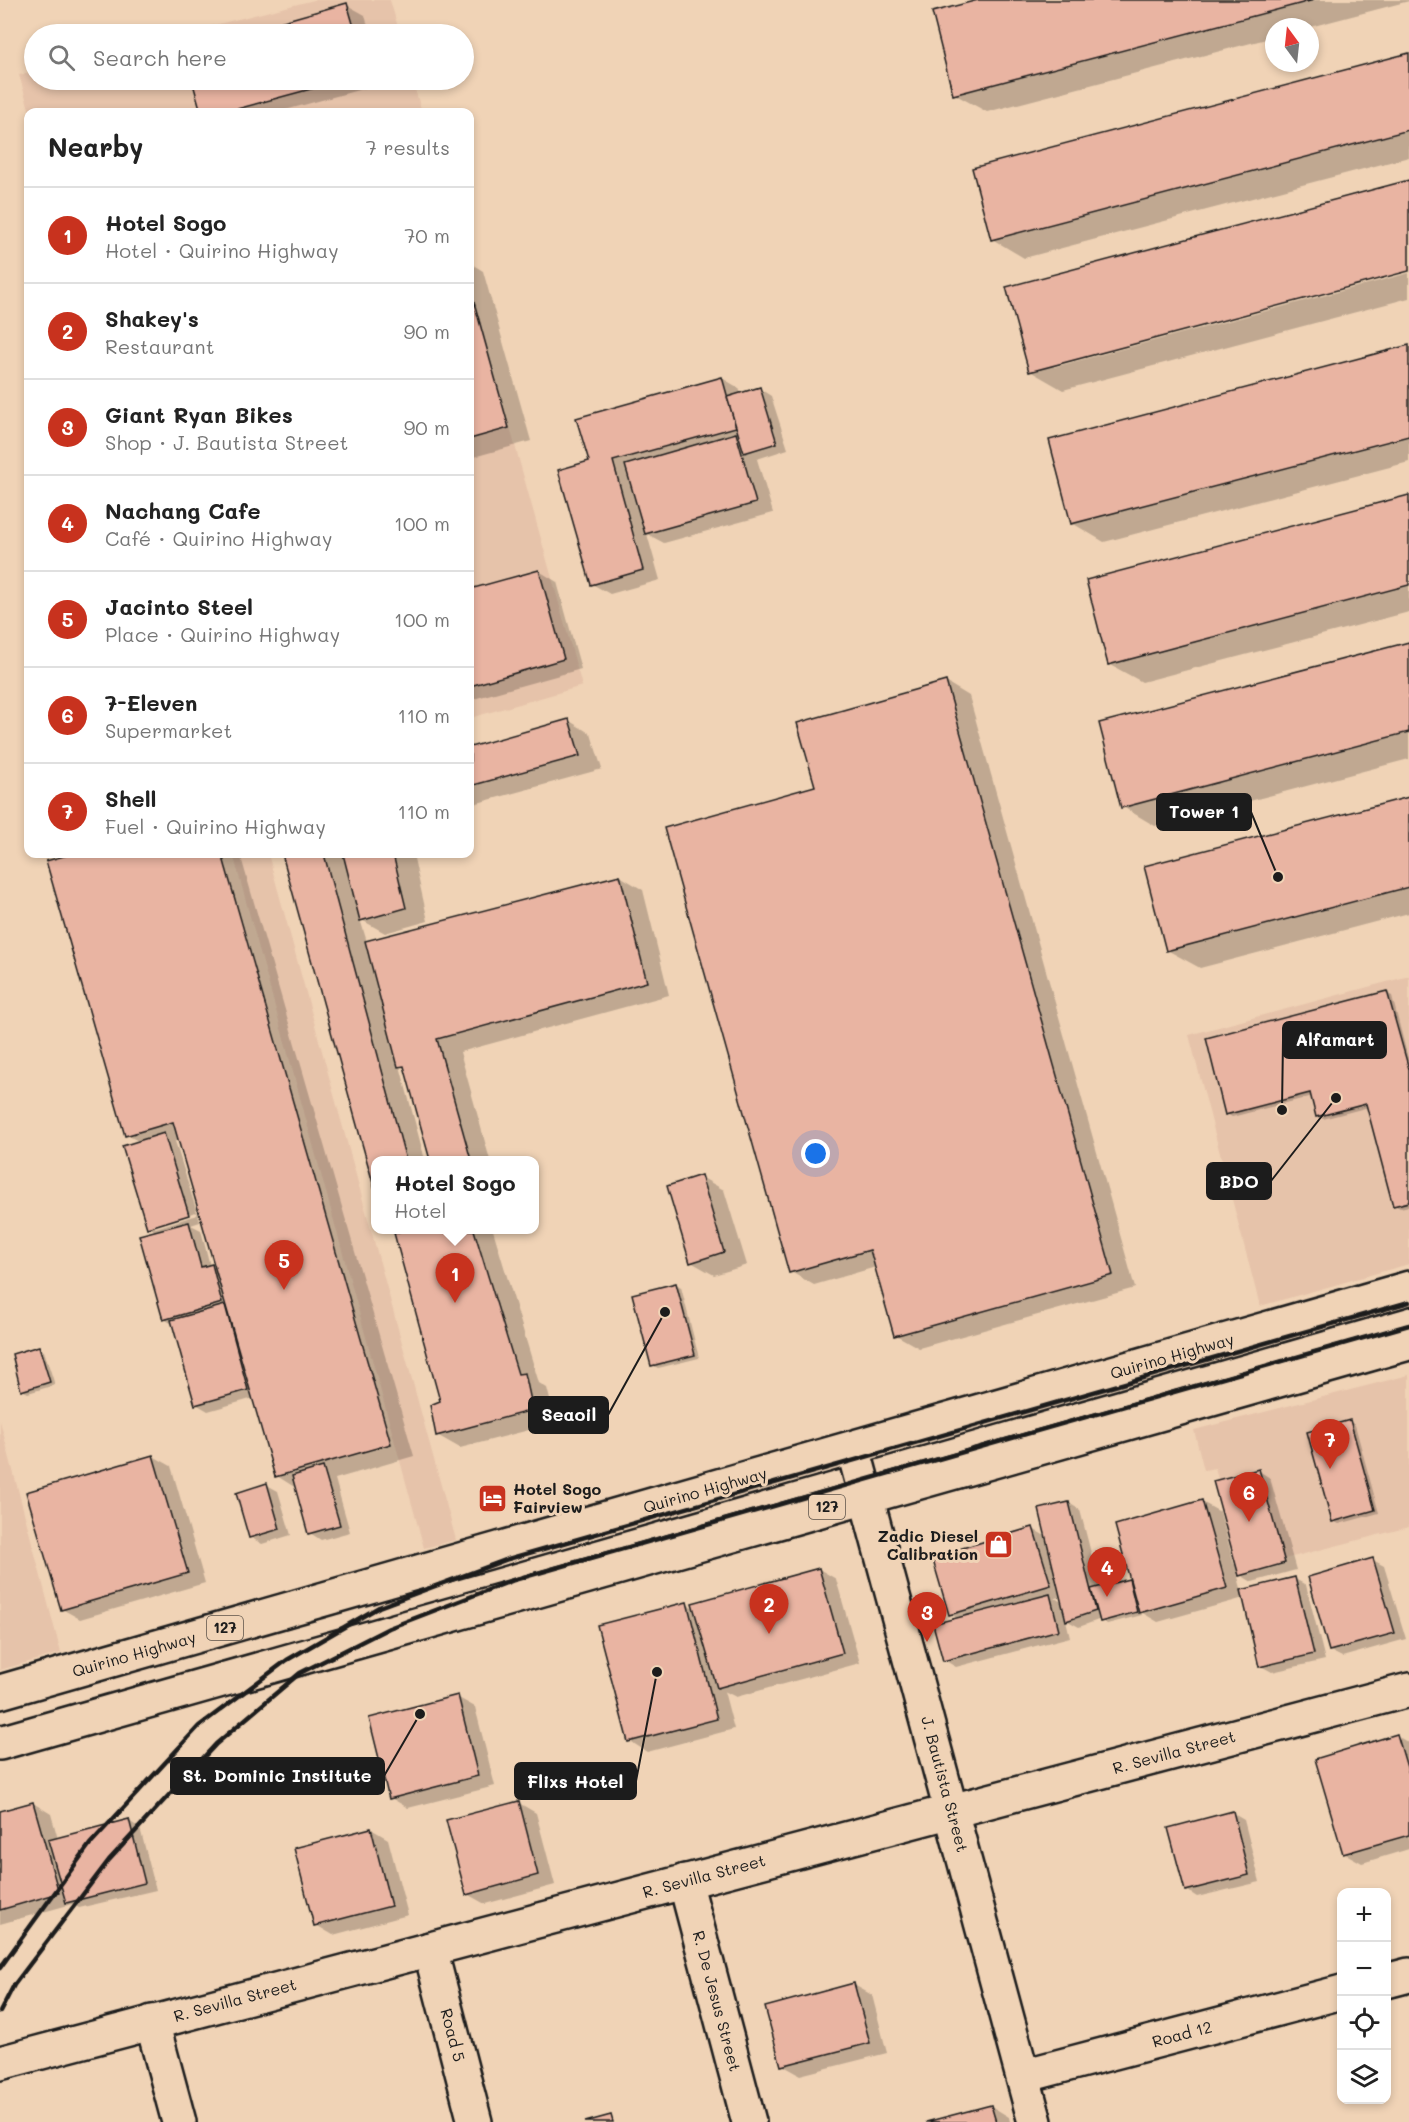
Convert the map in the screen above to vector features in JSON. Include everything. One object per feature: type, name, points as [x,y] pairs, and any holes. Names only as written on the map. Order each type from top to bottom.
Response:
[{"type":"street","name":"Quirino Highway","points":[[0,1692],[1409,1288]]},
{"type":"street","name":"127","points":[[0,1743],[1409,1343]]},
{"type":"street","name":"J. Bautista Street","points":[[853,1448],[1035,2122]]},
{"type":"street","name":"R. Sevilla Street","points":[[0,2063],[1409,1690]]},
{"type":"street","name":"R. De Jesus Street","points":[[685,1881],[749,2122]]},
{"type":"street","name":"Road 5","points":[[430,1949],[476,2122]]},
{"type":"street","points":[[1391,1980],[1409,1975]]},
{"type":"street","name":"Road 12","points":[[1023,2076],[1337,1993]]},
{"type":"street","points":[[153,2022],[179,2122]]},
{"type":"shaded area","points":[[314,0],[390,0],[397,24],[219,24]]},
{"type":"shaded area","points":[[24,74],[24,90],[415,90],[421,108],[29,108],[19,75]]},
{"type":"shaded area","points":[[474,298],[582,686],[474,717]]},
{"type":"shaded area","points":[[234,858],[269,858],[456,1540],[424,1548]]},
{"type":"shaded area","points":[[1409,976],[1409,1264],[1260,1306],[1189,1035]]},
{"type":"shaded area","points":[[1409,1375],[1409,1527],[1242,1570],[1215,1468],[1204,1470],[1194,1430]]},
{"type":"shaded area","points":[[0,1421],[61,1653],[0,1670]]},
{"type":"building","points":[[978,0],[1314,0],[953,95],[932,12]]},
{"type":"building","points":[[347,3],[353,24],[272,24]]},
{"type":"building","points":[[1409,53],[1409,130],[991,240],[972,168]]},
{"type":"building","points":[[195,90],[307,90],[241,108],[200,108]]},
{"type":"building","points":[[1409,180],[1409,271],[1029,372],[1006,287]]},
{"type":"building","points":[[474,302],[509,428],[474,438]]},
{"type":"building","points":[[1409,345],[1409,436],[1071,524],[1049,440]]},
{"type":"building","points":[[722,377],[736,427],[613,461],[643,570],[591,585],[558,470],[589,461],[576,418]]},
{"type":"building","points":[[760,387],[777,443],[744,453],[727,397]]},
{"type":"building","points":[[736,433],[756,503],[645,534],[625,465]]},
{"type":"building","points":[[1409,495],[1409,585],[1108,665],[1086,580]]},
{"type":"building","points":[[539,570],[564,659],[474,685],[474,588]]},
{"type":"building","points":[[1409,642],[1409,732],[1121,808],[1099,723]]},
{"type":"building","points":[[946,681],[1113,1275],[894,1336],[870,1250],[789,1273],[664,828],[815,786],[797,723]]},
{"type":"building","points":[[569,719],[580,756],[474,785],[474,746]]},
{"type":"building","points":[[1409,797],[1409,887],[1166,951],[1144,866]]},
{"type":"building","points":[[57,858],[223,858],[391,1444],[275,1477],[173,1122],[125,1136],[46,861]]},
{"type":"building","points":[[283,858],[325,858],[405,1156],[371,1156],[371,1176]]},
{"type":"building","points":[[344,858],[394,858],[406,908],[360,921]]},
{"type":"building","points":[[620,875],[647,982],[437,1039],[470,1156],[429,1156],[404,1066],[398,1067],[365,941]]},
{"type":"building","points":[[1387,991],[1409,1069],[1409,1202],[1393,1206],[1366,1104],[1316,1117],[1310,1093],[1225,1115],[1206,1038]]},
{"type":"building","points":[[164,1133],[189,1215],[147,1228],[122,1146]]},
{"type":"building","points":[[701,1175],[724,1252],[690,1263],[667,1186]]},
{"type":"building","points":[[189,1222],[201,1267],[212,1264],[222,1303],[163,1320],[139,1235]]},
{"type":"building","points":[[394,1234],[475,1234],[518,1374],[525,1373],[533,1410],[436,1436],[430,1405],[440,1401]]},
{"type":"building","points":[[676,1283],[695,1355],[651,1366],[632,1294]]},
{"type":"building","points":[[225,1305],[248,1390],[195,1405],[171,1320]]},
{"type":"building","points":[[39,1346],[50,1382],[21,1391],[12,1354]]},
{"type":"building","points":[[1350,1420],[1375,1510],[1332,1522],[1307,1432]]},
{"type":"building","points":[[153,1455],[188,1573],[61,1610],[26,1492]]},
{"type":"building","points":[[323,1467],[340,1525],[308,1534],[292,1476]]},
{"type":"building","points":[[1259,1469],[1285,1563],[1239,1576],[1213,1481]]},
{"type":"building","points":[[267,1483],[280,1529],[249,1538],[236,1493]]},
{"type":"building","points":[[1202,1500],[1227,1588],[1139,1613],[1115,1525]]},
{"type":"building","points":[[1069,1502],[1096,1611],[1066,1621],[1039,1509]]},
{"type":"building","points":[[1033,1527],[1051,1585],[949,1615],[932,1557]]},
{"type":"building","points":[[1373,1558],[1395,1633],[1329,1651],[1308,1577]]},
{"type":"building","points":[[819,1568],[843,1653],[717,1688],[692,1603]]},
{"type":"building","points":[[1295,1577],[1314,1654],[1259,1667],[1241,1590]]},
{"type":"building","points":[[1129,1579],[1137,1612],[1100,1622],[1091,1589]]},
{"type":"building","points":[[1050,1594],[1059,1630],[943,1661],[933,1624]]},
{"type":"building","points":[[687,1602],[717,1719],[628,1742],[597,1625]]},
{"type":"building","points":[[458,1695],[478,1776],[389,1799],[369,1718]]},
{"type":"building","points":[[1397,1734],[1409,1774],[1409,1835],[1343,1854],[1315,1759]]},
{"type":"building","points":[[519,1801],[538,1875],[466,1895],[446,1820]]},
{"type":"building","points":[[33,1802],[59,1893],[0,1910],[0,1811]]},
{"type":"building","points":[[1233,1811],[1249,1875],[1185,1891],[1168,1828]]},
{"type":"building","points":[[129,1819],[145,1883],[66,1903],[48,1840]]},
{"type":"building","points":[[371,1828],[391,1906],[314,1926],[294,1848]]},
{"type":"building","points":[[854,1983],[870,2043],[781,2066],[765,2007]]},
{"type":"building","points":[[991,2105],[996,2122],[926,2122]]},
{"type":"building","points":[[611,2115],[613,2122],[585,2122]]},
{"type":"railway","points":[[0,1968],[90,1844],[199,1726],[287,1660],[379,1607],[508,1559],[1409,1302]]},
{"type":"railway","points":[[0,2012],[14,1985],[109,1860],[216,1744],[300,1673],[389,1628],[514,1580],[1409,1325]]},
{"type":"place","name":"Tower 1","points":[[1278,877]]},
{"type":"place","name":"BDO","points":[[1336,1098]]},
{"type":"place","name":"Alfamart","points":[[1282,1110]]},
{"type":"place","name":"Jacinto Steel","points":[[284,1290]]},
{"type":"place","name":"Hotel Sogo","points":[[455,1303]]},
{"type":"place","name":"Seaoil","points":[[665,1312]]},
{"type":"place","name":"Shell","points":[[1330,1469]]},
{"type":"place","name":"Hotel Sogo Fairview","points":[[492,1498]]},
{"type":"place","name":"7-Eleven","points":[[1249,1522]]},
{"type":"place","name":"Zadic Diesel Calibration","points":[[999,1545]]},
{"type":"place","name":"Nachang Cafe","points":[[1107,1597]]},
{"type":"place","name":"Shakey's","points":[[769,1634]]},
{"type":"place","name":"Giant Ryan Bikes","points":[[927,1642]]},
{"type":"place","name":"Flixs Hotel","points":[[657,1672]]},
{"type":"place","name":"St. Dominic Institute","points":[[420,1714]]}]
